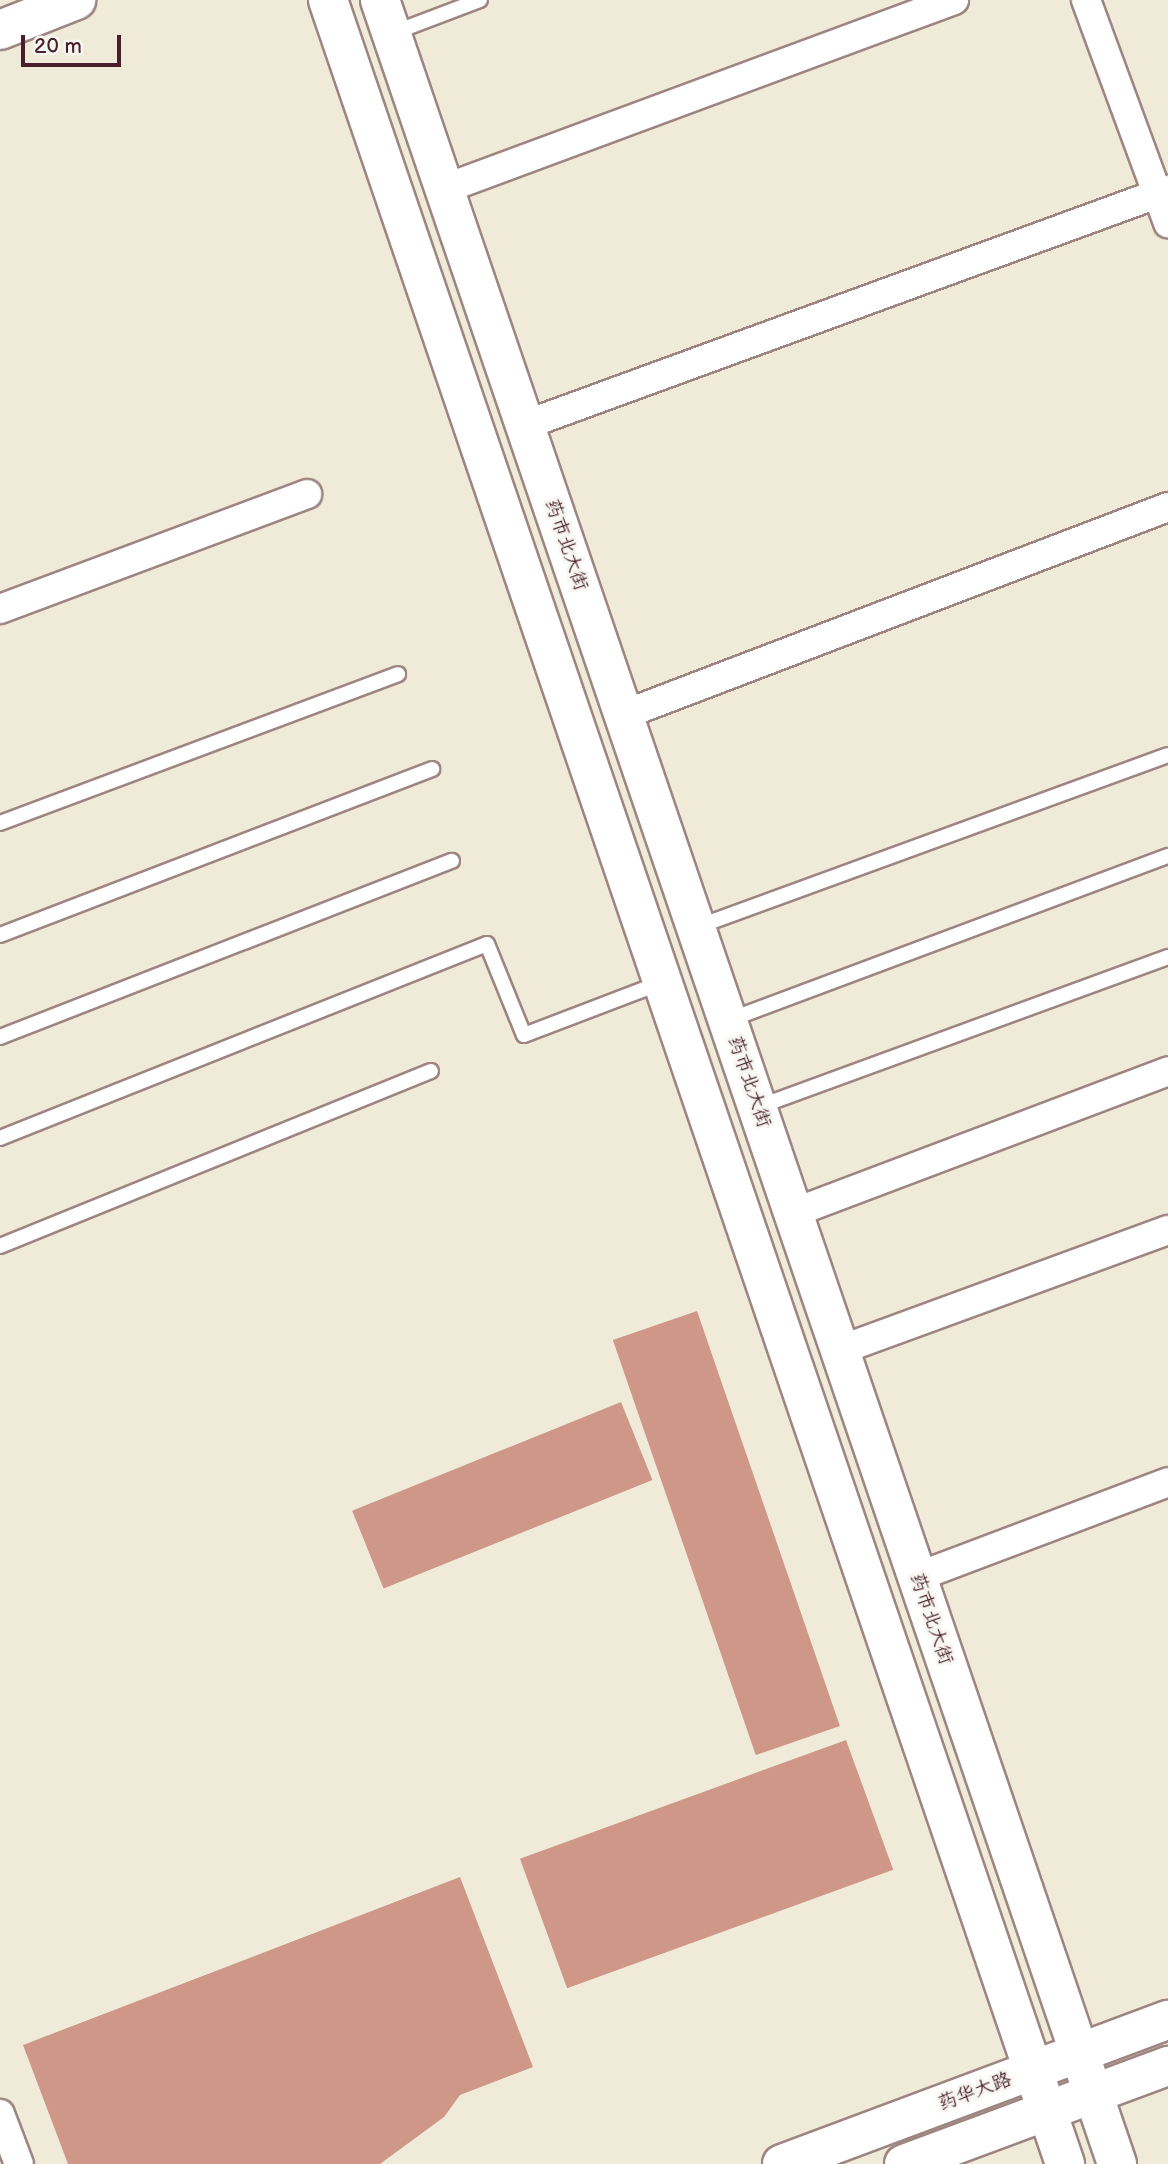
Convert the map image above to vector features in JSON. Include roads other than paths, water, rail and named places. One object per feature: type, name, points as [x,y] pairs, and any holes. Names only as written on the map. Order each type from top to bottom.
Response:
[{"type":"main road","points":[[0,30],[76,0]]},
{"type":"main road","points":[[328,0],[1065,2164]]},
{"type":"main road","name":"药市北大街","points":[[386,17],[1117,2164]]},
{"type":"main road","name":"药华大路","points":[[782,2164],[1168,2020]]},
{"type":"main road","points":[[904,2164],[1168,2066]]},
{"type":"street","points":[[444,189],[954,0]]},
{"type":"street","points":[[1086,0],[1163,192],[1168,223]]},
{"type":"street","points":[[525,425],[1163,192]]},
{"type":"street","points":[[0,609],[307,494]]},
{"type":"street","points":[[623,715],[1168,507]]},
{"type":"street","points":[[793,1213],[1168,1071]]},
{"type":"street","points":[[840,1350],[1168,1230]]},
{"type":"street","points":[[917,1577],[1168,1482]]},
{"type":"street","points":[[0,2114],[19,2164]]},
{"type":"lane","points":[[386,17],[480,0]]},
{"type":"lane","points":[[0,823],[398,674]]},
{"type":"lane","points":[[696,927],[1168,755]]},
{"type":"lane","points":[[0,935],[432,769]]},
{"type":"lane","points":[[728,1020],[1168,856]]},
{"type":"lane","points":[[0,1037],[452,861]]},
{"type":"lane","points":[[0,1138],[487,944],[524,1035],[663,982]]},
{"type":"lane","points":[[757,1108],[1168,957]]},
{"type":"lane","points":[[0,1246],[431,1071]]}]
